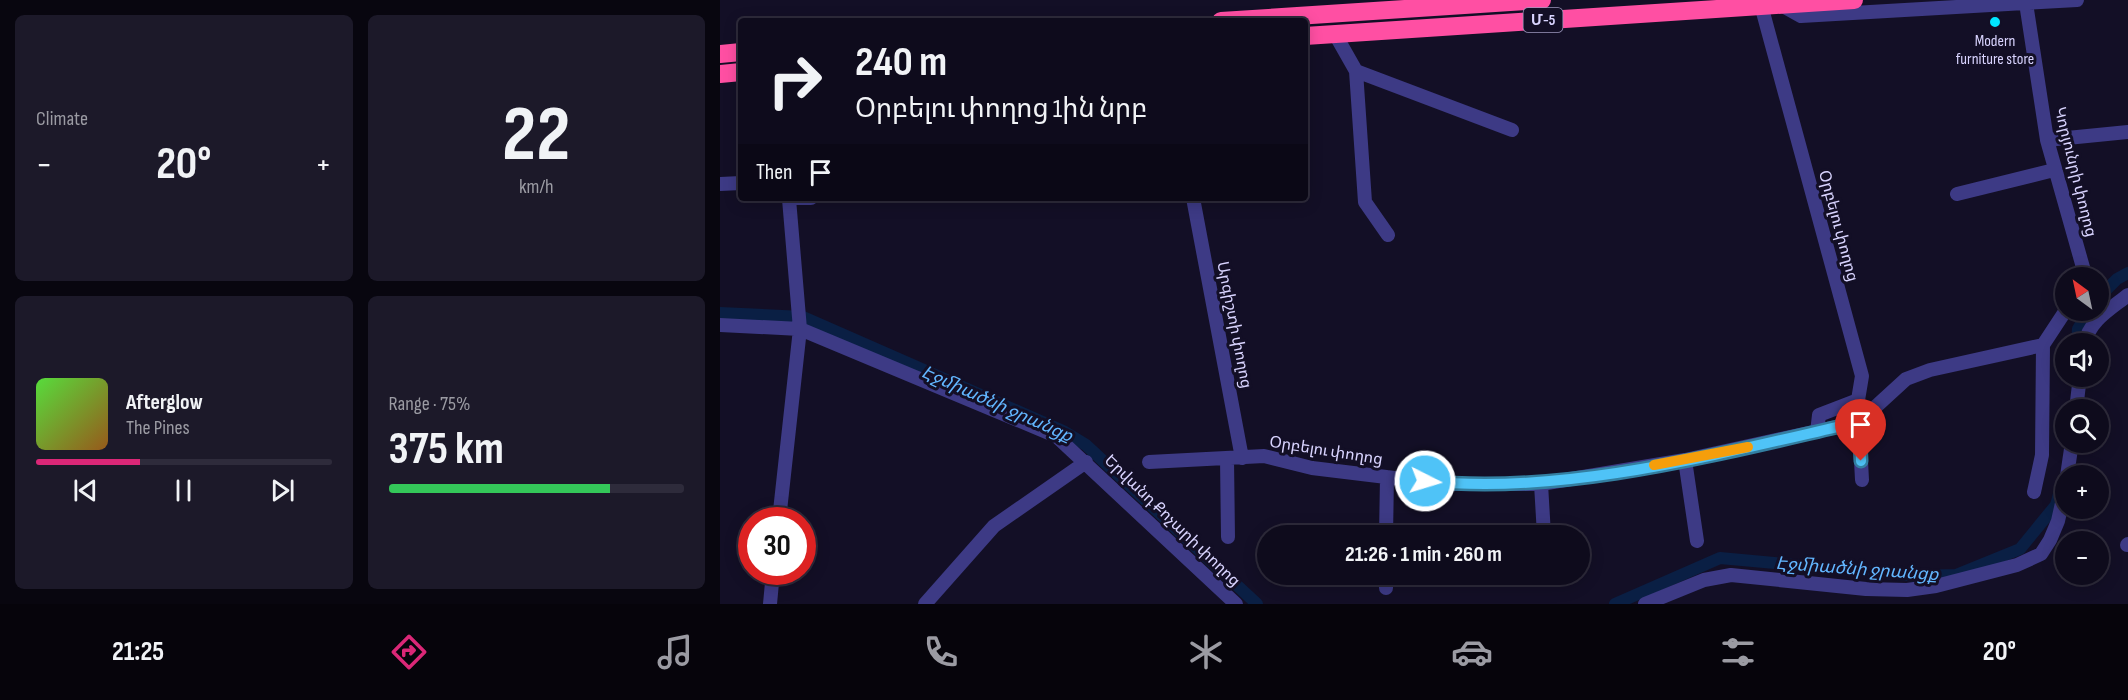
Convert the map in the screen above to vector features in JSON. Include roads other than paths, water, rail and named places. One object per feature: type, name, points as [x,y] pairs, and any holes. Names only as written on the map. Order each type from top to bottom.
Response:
[{"type":"highway","name":"Մ-5","points":[[1267,18],[1542,0]]},
{"type":"highway","name":"Մ-5","points":[[1308,36],[1854,0]]},
{"type":"highway","points":[[720,54],[738,52]]},
{"type":"highway","points":[[720,74],[738,72]]},
{"type":"street","points":[[1781,5],[1801,16],[2077,0]]},
{"type":"street","name":"Կորյունրի փողոց","points":[[2026,3],[2047,140],[2083,267]]},
{"type":"street","name":"Օրբելու փողոց","points":[[1761,5],[1862,376],[1858,400],[1819,415],[1817,432]]},
{"type":"street","points":[[1335,34],[1356,71],[1365,202],[1388,235]]},
{"type":"street","points":[[1356,71],[1512,130]]},
{"type":"street","points":[[2047,140],[2128,132]]},
{"type":"street","points":[[1957,194],[2054,170]]},
{"type":"street","points":[[720,184],[738,183]]},
{"type":"street","points":[[780,507],[800,329],[800,307],[789,201]]},
{"type":"street","name":"Արգիշտի փողոց","points":[[1194,201],[1242,458]]},
{"type":"street","points":[[2089,333],[2099,318],[2128,295]]},
{"type":"street","points":[[2034,492],[2042,455],[2043,345],[2059,321]]},
{"type":"street","name":"Երվանդ Քոչարի փողոց","points":[[720,325],[800,329],[1056,436],[1236,604]]},
{"type":"street","points":[[1862,480],[1859,422],[1906,379],[1930,370],[2043,345]]},
{"type":"street","name":"Օրբելու փողոց","points":[[1149,462],[1264,456],[1312,468],[1454,484],[1541,484],[1685,460],[1859,422]]},
{"type":"street","points":[[1227,459],[1228,537]]},
{"type":"street","points":[[1685,460],[1697,541]]},
{"type":"street","name":"Երվանդ Քոչարի փողոց","points":[[925,604],[994,526],[1086,462]]},
{"type":"street","points":[[1386,525],[1387,477]]},
{"type":"street","points":[[1541,484],[1543,525]]},
{"type":"street","points":[[1645,604],[1704,580],[1731,575],[1866,589],[1907,590],[1936,586],[2017,565],[2041,554],[2058,519]]},
{"type":"street","points":[[770,604],[772,585]]},
{"type":"waterway","name":"Էջմիածնի ջրանցք","points":[[2109,287],[2128,273]]},
{"type":"waterway","name":"Էջմիածնի ջրանցք","points":[[720,313],[803,317],[1063,431],[1086,445],[1257,604]]},
{"type":"waterway","name":"Էջմիածնի ջրանցք","points":[[2078,333],[2083,321]]},
{"type":"waterway","name":"Էջմիածնի ջրանցք","points":[[1615,604],[1720,558],[1918,576],[1956,575],[2020,549],[2055,506]]},
{"type":"place","name":"Modern furniture store","points":[[1995,22]]}]
